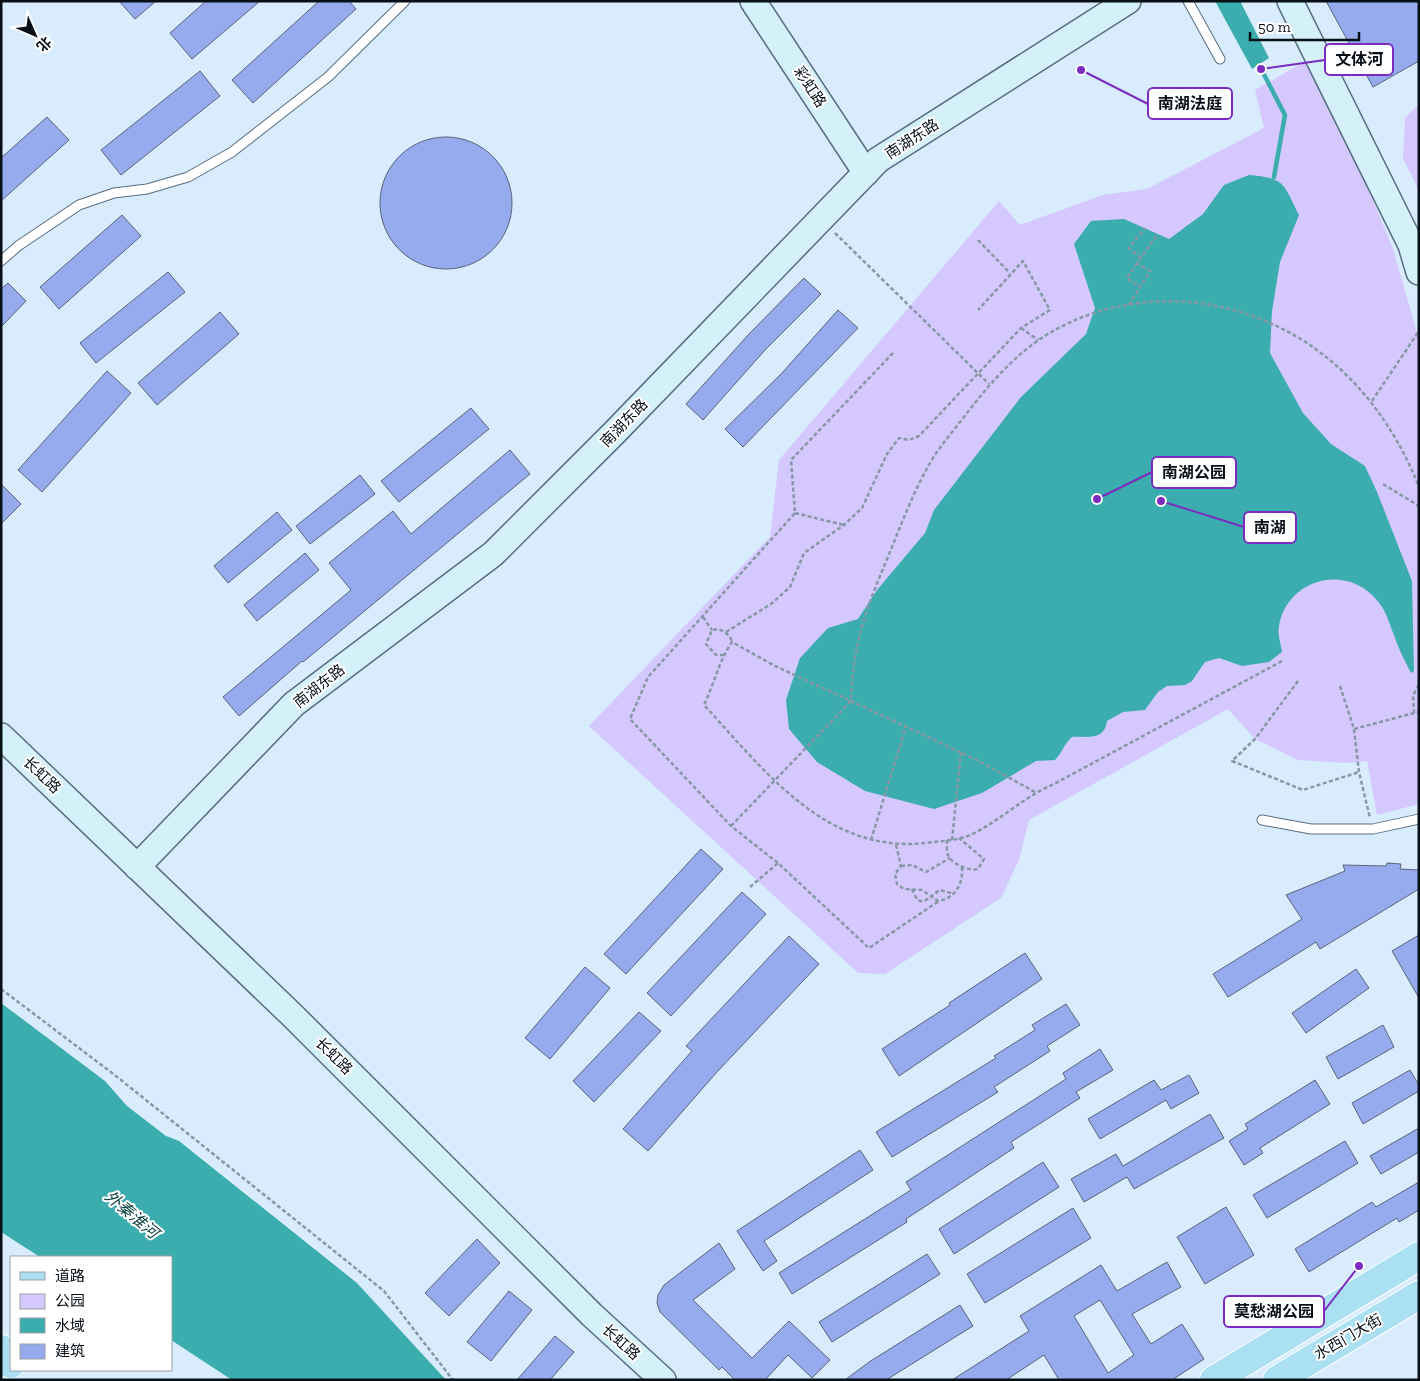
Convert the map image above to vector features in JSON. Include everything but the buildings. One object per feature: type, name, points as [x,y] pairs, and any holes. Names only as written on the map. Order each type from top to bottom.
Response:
[{"type":"main road","points":[[1214,1380],[1419,1256]]},
{"type":"main road","name":"水西门大街","points":[[1277,1380],[1419,1295]]},
{"type":"main road","points":[[1,1349],[10,1362]]},
{"type":"street","name":"彩虹路","points":[[753,1],[866,173]]},
{"type":"street","name":"南湖东路","points":[[137,867],[294,704],[494,554],[615,432],[878,160],[1128,1]]},
{"type":"street","points":[[1290,1],[1411,245],[1419,272]]},
{"type":"street","name":"长虹路","points":[[1,736],[300,1023],[592,1314],[663,1380]]},
{"type":"lane","points":[[1,261],[18,246],[79,205],[114,193],[147,189],[188,176],[232,152],[328,77],[405,1]]},
{"type":"lane","points":[[1188,1],[1220,59]]},
{"type":"lane","points":[[1262,820],[1312,829],[1372,829],[1419,819]]},
{"type":"path","points":[[821,220],[989,384]]},
{"type":"path","points":[[1141,258],[1129,248],[1145,228]]},
{"type":"path","points":[[1140,287],[1127,278],[1158,234]]},
{"type":"path","points":[[978,240],[1010,273]]},
{"type":"path","points":[[726,632],[772,604],[790,587],[804,553],[844,525],[862,508],[887,454],[899,438],[909,440],[919,436],[1021,328],[1050,310],[1023,261],[978,310]]},
{"type":"path","points":[[1129,305],[1150,271],[1137,263]]},
{"type":"path","points":[[731,826],[851,701],[857,647],[876,588],[909,505],[933,458],[989,384],[1039,340],[1068,323],[1129,305],[1156,302],[1216,304],[1253,315],[1282,328],[1325,355],[1372,401],[1392,429],[1419,486]]},
{"type":"path","points":[[1021,328],[1039,340]]},
{"type":"path","points":[[1372,401],[1419,331]]},
{"type":"path","points":[[893,353],[791,460],[795,513],[648,677],[630,718],[731,826],[778,863],[869,948],[939,901],[949,898],[954,894],[963,878],[962,867]]},
{"type":"path","points":[[1383,484],[1419,506]]},
{"type":"path","points":[[795,513],[844,525]]},
{"type":"path","points":[[702,617],[712,630]]},
{"type":"path","points":[[712,630],[718,629],[726,632],[732,642],[775,666],[961,752],[1035,792]]},
{"type":"path","points":[[712,630],[706,644],[716,655],[724,655]]},
{"type":"path","points":[[732,642],[724,655],[716,681],[704,705],[775,782],[817,816],[845,831],[871,840],[896,845],[952,840],[970,834],[1035,792],[1054,784],[1284,660]]},
{"type":"path","points":[[1298,681],[1255,739],[1232,761],[1303,790],[1359,772]]},
{"type":"path","points":[[1340,686],[1354,729],[1359,772],[1372,829]]},
{"type":"path","points":[[1414,713],[1413,694],[1419,686]]},
{"type":"path","points":[[1354,729],[1419,712]]},
{"type":"path","points":[[871,840],[906,726]]},
{"type":"path","points":[[952,840],[961,752]]},
{"type":"path","points":[[947,840],[950,858],[967,870],[978,869],[984,859],[959,838]]},
{"type":"path","points":[[896,845],[901,866]]},
{"type":"path","points":[[901,866],[912,866],[926,872],[950,858]]},
{"type":"path","points":[[750,887],[778,863]]},
{"type":"path","points":[[901,866],[895,874],[897,884],[904,889],[922,890],[939,901]]},
{"type":"path","points":[[912,889],[921,901],[932,897],[940,890],[954,894]]},
{"type":"path","points":[[1,989],[116,1076],[384,1291],[453,1380]]},
{"type":"green space","points":[[1306,61],[1348,142],[1392,246],[1419,339],[1419,804],[1377,815],[1367,761],[1346,763],[1298,760],[1255,739],[1228,709],[1029,820],[1019,860],[1001,898],[885,974],[858,973],[589,726],[770,537],[779,460],[999,201],[1020,225],[1103,195],[1147,189],[1264,128],[1255,90]]},
{"type":"green space","points":[[1419,104],[1419,191],[1403,158],[1405,118]]},
{"type":"water","points":[[1215,1],[1240,1],[1269,58],[1252,69]]},
{"type":"water","points":[[1249,175],[1270,178],[1282,184],[1299,215],[1280,262],[1272,311],[1270,353],[1303,413],[1331,444],[1365,466],[1377,492],[1412,581],[1414,671],[1411,673],[1386,614],[1372,595],[1359,586],[1345,581],[1330,580],[1316,582],[1292,598],[1284,611],[1279,626],[1282,652],[1269,662],[1242,666],[1219,658],[1205,662],[1192,681],[1185,685],[1167,686],[1158,692],[1145,710],[1123,712],[1107,721],[1103,732],[1099,735],[1072,737],[1055,760],[1036,761],[982,793],[934,809],[865,791],[817,762],[789,729],[786,700],[800,658],[828,628],[858,619],[877,590],[925,533],[934,510],[1021,397],[1086,334],[1095,308],[1074,244],[1091,221],[1124,219],[1169,239],[1203,214],[1224,185]]},
{"type":"water","name":"外秦淮河","points":[[1,1003],[105,1081],[127,1106],[166,1136],[179,1141],[357,1283],[446,1380],[232,1380],[172,1341],[172,1256],[38,1256],[1,1232]]},
{"type":"waterway","points":[[1257,61],[1285,115],[1274,177]]},
{"type":"place","name":"文体河","points":[[1261,69]]},
{"type":"place","name":"南湖法庭","points":[[1081,70]]},
{"type":"place","name":"南湖公园","points":[[1097,499]]},
{"type":"place","name":"南湖","points":[[1161,501]]},
{"type":"place","name":"莫愁湖公园","points":[[1359,1266]]}]
